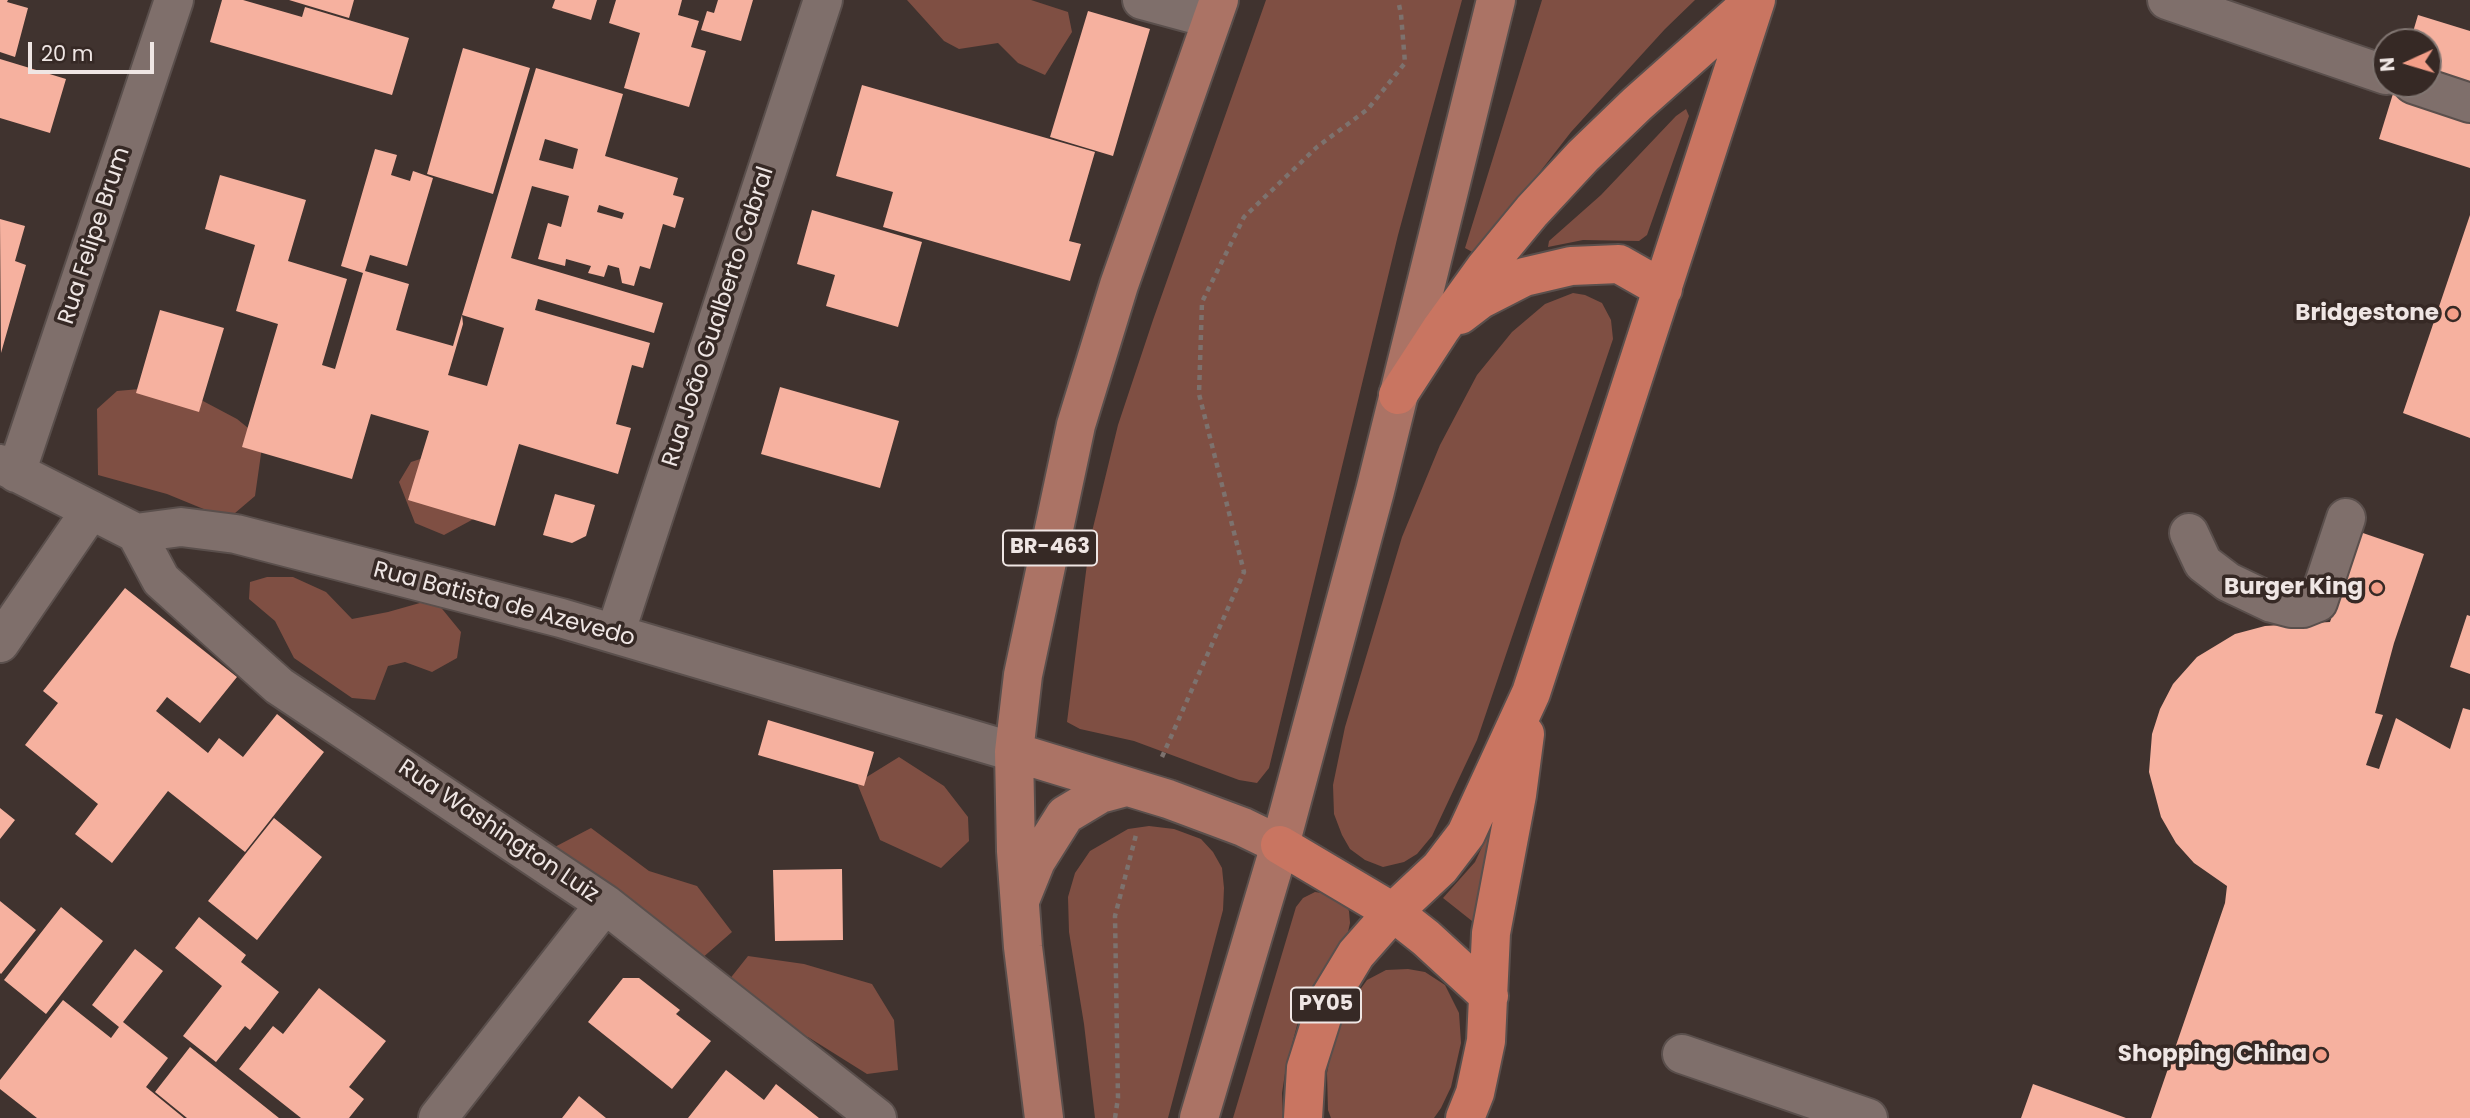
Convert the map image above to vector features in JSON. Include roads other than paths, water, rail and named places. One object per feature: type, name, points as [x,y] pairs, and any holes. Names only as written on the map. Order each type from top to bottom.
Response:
[{"type":"highway","points":[[1398,395],[1485,268],[1583,156],[1637,104],[1755,0]]},
{"type":"highway","points":[[1393,912],[1440,868],[1465,834],[1531,693],[1755,0]]},
{"type":"highway","points":[[1441,329],[1480,299],[1524,277],[1571,266],[1619,264],[1663,289]]},
{"type":"highway","points":[[1465,1118],[1475,1093],[1486,1041],[1491,933],[1517,795],[1531,693]]},
{"type":"highway","points":[[1280,845],[1393,912],[1489,996]]},
{"type":"highway","name":"PY05","points":[[1303,1118],[1306,1068],[1327,1002],[1356,954],[1393,912]]},
{"type":"main road","points":[[1199,1118],[1280,845],[1375,491],[1496,0]]},
{"type":"main road","name":"BR-463","points":[[1044,1118],[1031,1028],[1020,900],[1014,752],[1023,675],[1076,425],[1119,285],[1215,9]]},
{"type":"main road","points":[[1014,752],[1137,789],[1243,827],[1280,845]]},
{"type":"main road","points":[[1020,900],[1036,860],[1065,815],[1100,794],[1137,789]]},
{"type":"street","name":"Rua Felipe Brum","points":[[8,468],[174,0]]},
{"type":"street","name":"Rua João Gualberto Cabral","points":[[615,634],[823,0]]},
{"type":"street","points":[[1142,0],[1215,9]]},
{"type":"street","points":[[2167,0],[2372,70]]},
{"type":"street","points":[[2442,94],[2470,103]]},
{"type":"street","points":[[8,468],[136,533]]},
{"type":"street","points":[[0,643],[91,510]]},
{"type":"street","points":[[2189,533],[2203,563],[2228,582],[2272,603],[2303,608],[2318,602],[2346,518]]},
{"type":"street","name":"Rua Batista de Azevedo","points":[[136,533],[181,527],[236,534],[561,618],[1014,752]]},
{"type":"street","name":"Rua Washington Luiz","points":[[136,533],[161,580],[279,686],[605,904],[877,1118]]},
{"type":"street","points":[[439,1118],[605,904]]},
{"type":"street","points":[[1682,1054],[1868,1118]]},
{"type":"place","name":"Bridgestone","points":[[2453,314]]},
{"type":"place","name":"Burger King","points":[[2377,588]]},
{"type":"place","name":"Shopping China","points":[[2321,1055]]}]
